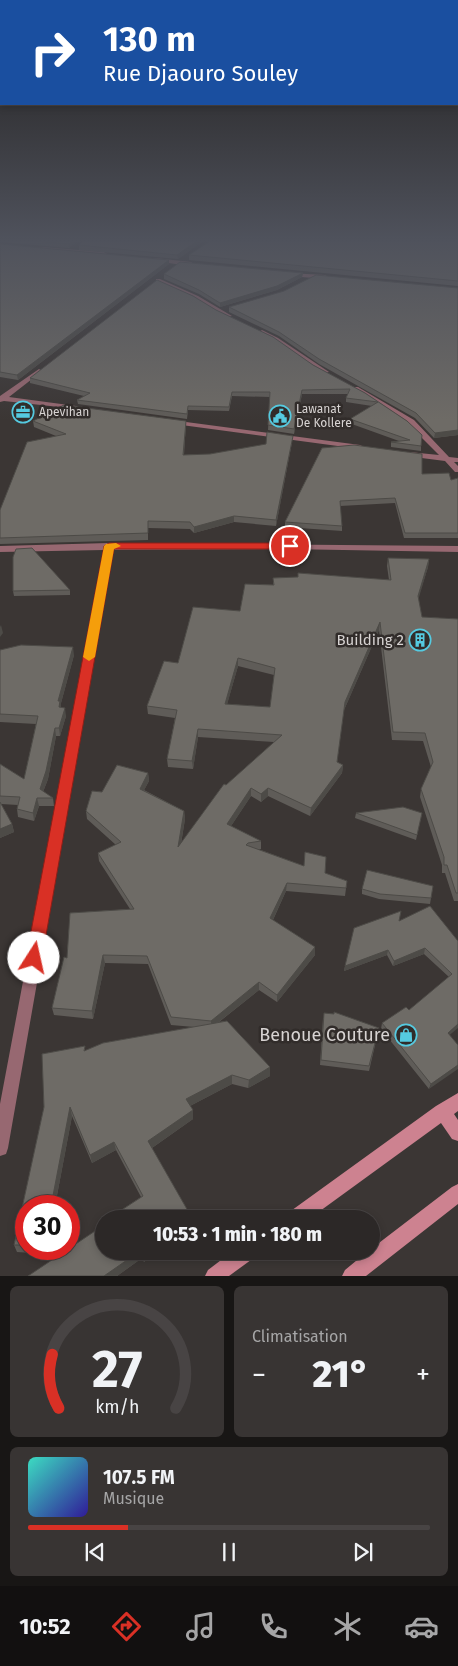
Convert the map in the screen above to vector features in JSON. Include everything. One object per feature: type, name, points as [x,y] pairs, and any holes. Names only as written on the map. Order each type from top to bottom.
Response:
[{"type":"main road","points":[[306,1210],[458,1101]]},
{"type":"main road","points":[[442,1112],[458,1133]]},
{"type":"main road","points":[[351,1276],[458,1194]]},
{"type":"main road","points":[[214,1276],[236,1260]]},
{"type":"street","points":[[202,301],[235,319]]},
{"type":"street","points":[[219,311],[228,309]]},
{"type":"street","points":[[252,327],[276,339],[316,367],[333,376]]},
{"type":"street","points":[[1,399],[42,369]]},
{"type":"street","points":[[351,385],[411,422],[458,470]]},
{"type":"street","points":[[1,399],[82,409]]},
{"type":"street","points":[[161,420],[368,448]]},
{"type":"street","points":[[398,452],[458,460]]},
{"type":"street","points":[[0,1148],[109,546]]},
{"type":"street","points":[[0,550],[109,546],[290,546],[458,549]]},
{"type":"building","points":[[0,301],[115,301],[17,375],[0,372]]},
{"type":"building","points":[[130,301],[200,301],[273,337],[313,365],[365,393],[407,421],[422,435],[421,446],[391,442],[410,440],[350,419],[378,402],[346,398],[350,389],[302,390],[294,429],[268,425],[270,392],[232,392],[229,407],[188,406],[187,414],[77,400],[90,393],[30,378]]},
{"type":"building","points":[[251,301],[458,301],[458,430],[435,433],[416,413],[319,359],[279,332],[229,307]]},
{"type":"building","points":[[64,405],[186,421],[183,455],[210,454],[266,444],[267,432],[293,436],[276,520],[234,516],[194,527],[190,522],[148,521],[148,533],[0,538],[0,510],[27,442],[66,434],[33,421]]},
{"type":"building","points":[[354,445],[422,454],[422,474],[449,473],[451,480],[458,478],[458,533],[405,533],[395,498],[340,501],[342,526],[285,522],[322,448]]},
{"type":"building","points":[[32,548],[70,590],[13,591],[13,557],[16,549]]},
{"type":"building","points":[[388,558],[429,559],[418,596],[422,617],[458,619],[458,893],[456,893],[447,865],[444,865],[444,857],[421,789],[433,762],[425,733],[393,732],[380,622],[345,702],[337,762],[343,765],[311,808],[268,788],[261,794],[251,788],[227,824],[261,841],[246,845],[304,866],[305,852],[326,857],[325,873],[347,881],[346,888],[287,883],[270,918],[315,947],[277,995],[259,982],[211,1021],[171,1017],[147,956],[103,955],[92,1011],[52,1008],[64,957],[67,958],[70,913],[134,909],[98,853],[121,842],[86,811],[92,791],[102,792],[117,765],[148,773],[140,789],[184,811],[178,847],[224,784],[226,785],[282,735],[198,729],[192,761],[167,759],[177,710],[147,706],[164,661],[178,663],[193,607],[240,611],[245,584],[274,585],[273,578],[298,577],[298,573],[391,580]],"holes":[[[238,658],[275,668],[270,707],[225,704]]]},
{"type":"building","points":[[21,645],[73,647],[58,701],[60,701],[59,707],[65,708],[59,728],[55,728],[46,771],[40,789],[53,798],[37,798],[33,813],[17,809],[20,797],[0,796],[0,764],[24,779],[38,716],[0,714],[0,650]]},
{"type":"building","points":[[0,802],[12,824],[0,829]]},
{"type":"building","points":[[403,807],[422,813],[417,835],[356,813]]},
{"type":"building","points":[[367,870],[433,886],[431,898],[380,894],[362,889]]},
{"type":"building","points":[[430,906],[458,941],[458,1024],[448,1033],[458,1045],[458,1065],[431,1084],[382,1023],[406,1007],[409,1010],[452,974],[425,948],[394,961],[388,950],[345,966],[354,928],[401,911],[399,921]]},
{"type":"building","points":[[334,1012],[379,1028],[369,1066],[321,1060],[324,1013],[334,1014]]},
{"type":"building","points":[[227,1021],[270,1067],[249,1080],[232,1075],[186,1099],[193,1110],[148,1141],[187,1210],[122,1210],[143,1196],[114,1142],[90,1155],[70,1107],[53,1195],[25,1195],[44,1107],[42,1054],[85,1046],[84,1051],[103,1043]]},
{"type":"building","points":[[95,1231],[95,1260],[127,1260],[104,1276],[28,1276],[52,1260],[80,1260],[80,1241]]},
{"type":"slow traffic","points":[[89,657],[109,546],[116,546]]},
{"type":"place","name":"Apevihan","points":[[23,412]]},
{"type":"place","name":"Lawanat De Kollere","points":[[280,416]]},
{"type":"place","name":"Building 2","points":[[420,640]]},
{"type":"place","name":"Benoue Couture","points":[[406,1035]]},
{"type":"route","points":[[34,958],[109,546],[290,546]]}]
